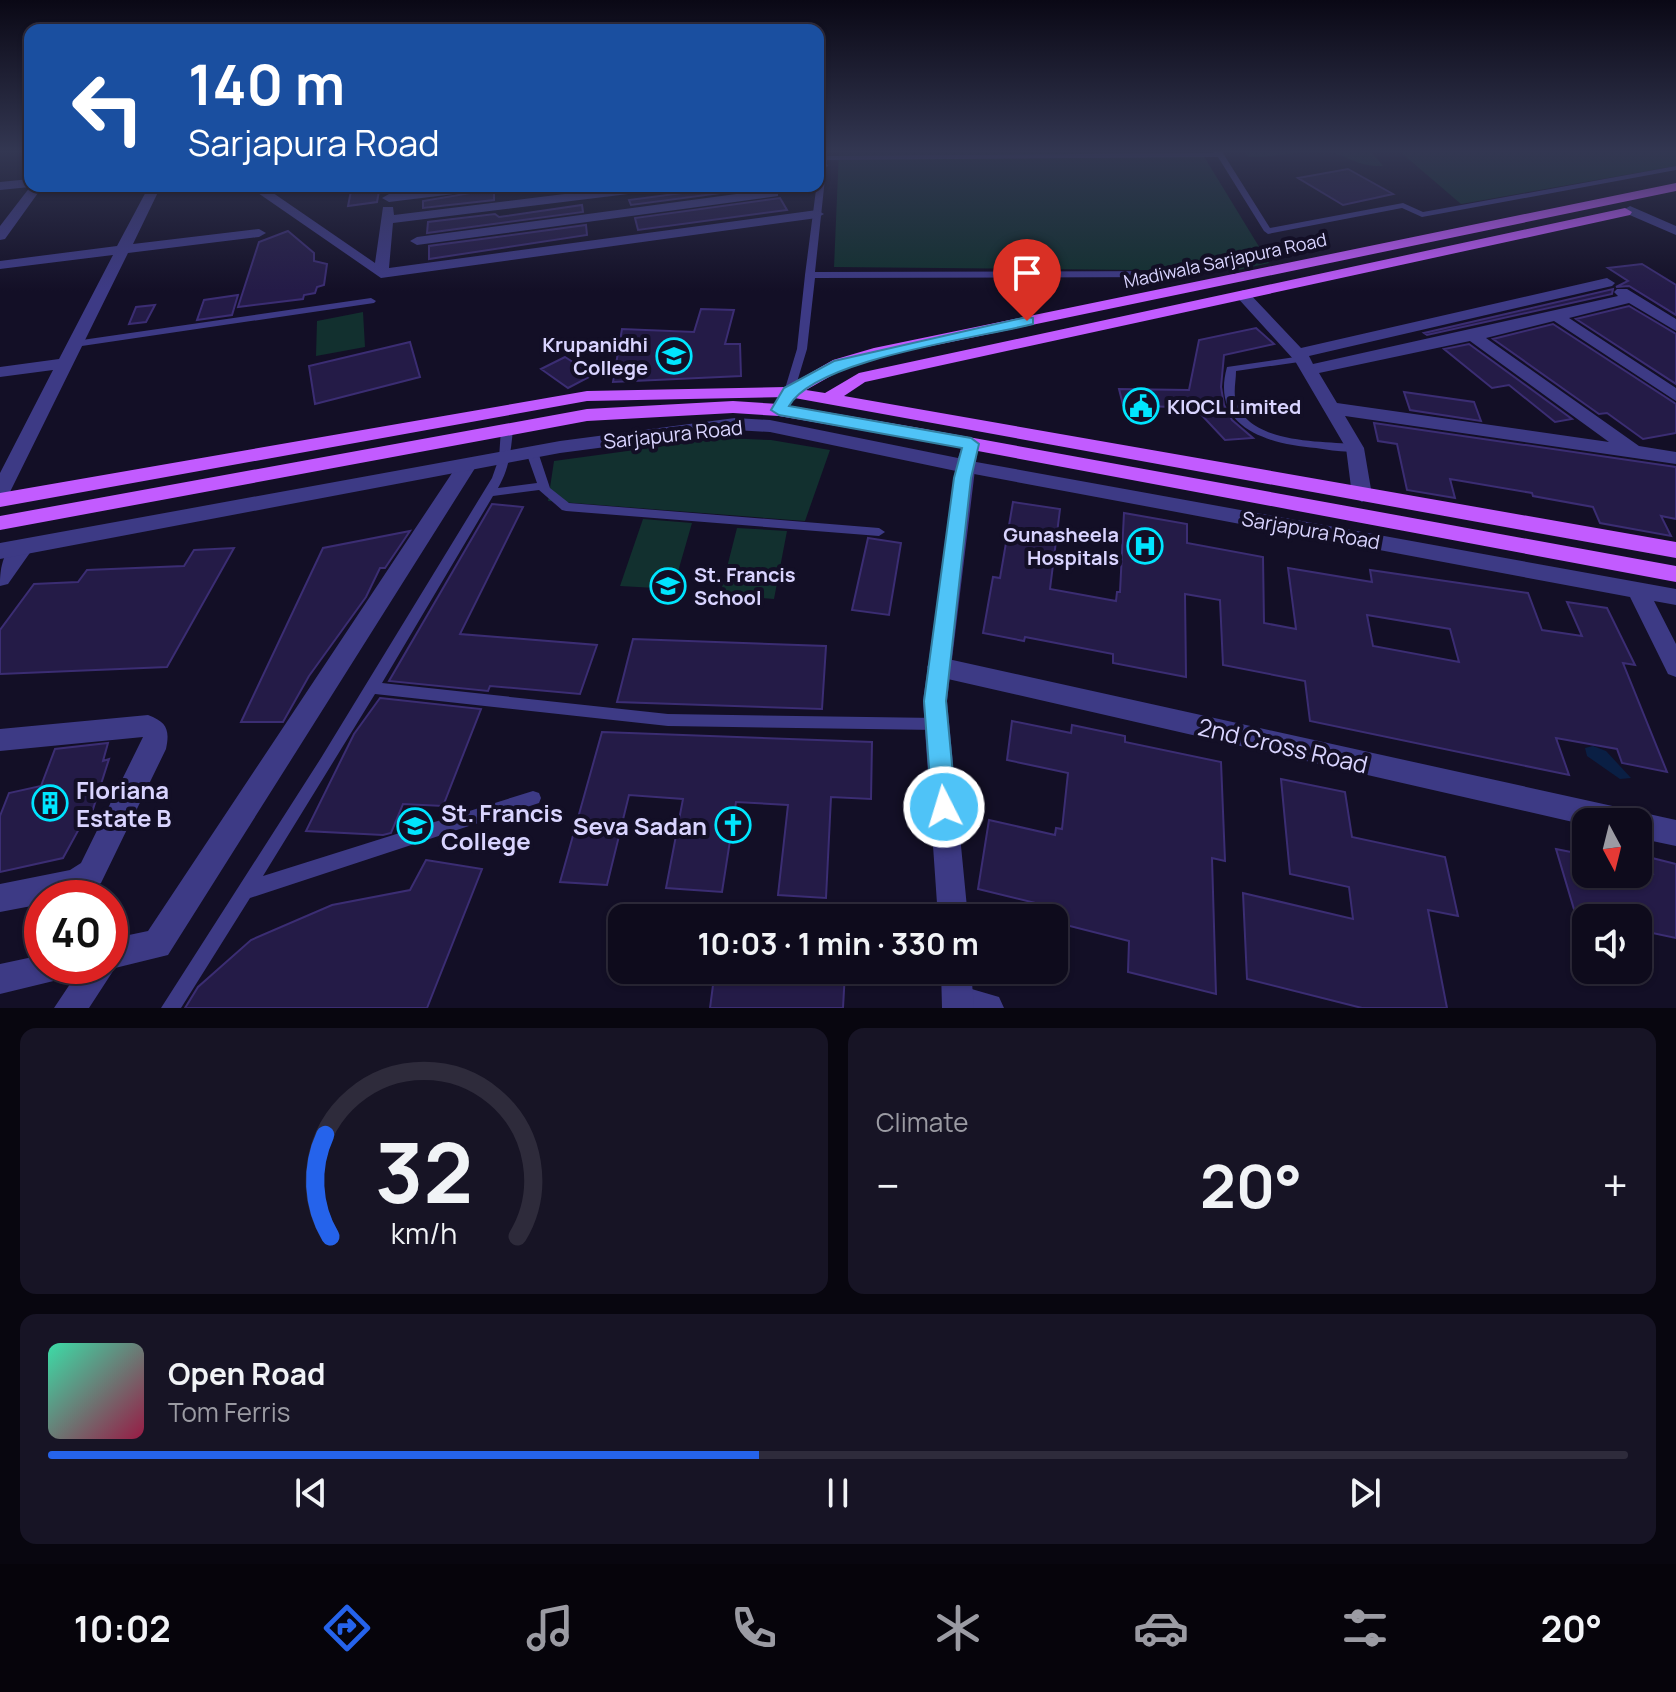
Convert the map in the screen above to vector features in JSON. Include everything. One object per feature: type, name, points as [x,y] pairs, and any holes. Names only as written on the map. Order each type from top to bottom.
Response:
[{"type":"main road","name":"Madiwala Sarjapura Road","points":[[789,392],[839,364],[874,353],[1627,197]]},
{"type":"main road","name":"Madiwala Sarjapura Road","points":[[813,415],[828,397],[859,378],[1676,200]]},
{"type":"main road","name":"Sarjapura Road","points":[[0,500],[587,396],[789,392],[1676,550]]},
{"type":"main road","points":[[779,410],[789,392]]},
{"type":"main road","name":"Sarjapura Road","points":[[0,523],[587,415],[733,407],[813,415],[968,455],[1415,526],[1676,574]]},
{"type":"main road","points":[[1410,502],[1415,526]]},
{"type":"street","points":[[0,236],[29,197]]},
{"type":"street","points":[[0,492],[149,197]]},
{"type":"street","points":[[270,197],[381,274],[817,214]]},
{"type":"street","points":[[381,274],[389,197]]},
{"type":"street","points":[[456,197],[456,212]]},
{"type":"street","points":[[504,197],[504,206]]},
{"type":"street","points":[[387,220],[572,197]]},
{"type":"street","points":[[603,197],[618,241]]},
{"type":"street","points":[[417,241],[743,197]]},
{"type":"street","points":[[1630,210],[1676,231]]},
{"type":"street","points":[[0,265],[259,233]]},
{"type":"street","points":[[1591,272],[1676,326]]},
{"type":"street","points":[[1303,361],[1607,283]]},
{"type":"street","points":[[1243,295],[1303,361],[1355,448],[1362,495]]},
{"type":"street","points":[[1303,361],[1473,336],[1631,298]]},
{"type":"street","points":[[1555,315],[1676,396]]},
{"type":"street","points":[[1473,336],[1634,452]]},
{"type":"street","points":[[0,372],[66,363]]},
{"type":"street","points":[[1331,408],[1676,458]]},
{"type":"street","name":"Sarjapura Road","points":[[0,551],[532,452],[735,424],[770,426],[968,455],[1676,597]]},
{"type":"street","points":[[952,904],[935,701],[968,455]]},
{"type":"street","points":[[128,950],[157,944],[467,465]]},
{"type":"street","points":[[0,578],[24,547]]},
{"type":"street","points":[[1637,589],[1676,667]]},
{"type":"street","name":"2nd Cross Road","points":[[939,667],[1572,810]]},
{"type":"street","points":[[0,740],[148,726],[157,733],[153,749],[91,873],[75,883],[0,898]]},
{"type":"street","points":[[1652,828],[1676,833]]},
{"type":"street","points":[[0,979],[24,974]]},
{"type":"street","points":[[70,1008],[88,984]]},
{"type":"street","points":[[958,993],[988,1008]]},
{"type":"lane","points":[[789,392],[802,349],[819,197]]},
{"type":"lane","points":[[1246,197],[1268,231],[1403,205],[1422,215],[1519,197]]},
{"type":"lane","points":[[809,275],[1180,274]]},
{"type":"lane","points":[[75,344],[371,301]]},
{"type":"lane","points":[[1303,361],[1231,369],[1231,401],[1250,428],[1267,438],[1355,448]]},
{"type":"lane","points":[[170,1008],[371,688],[488,493],[505,458],[507,429]]},
{"type":"lane","points":[[532,452],[543,486],[559,504],[574,508],[879,532]]},
{"type":"lane","points":[[488,493],[543,486]]},
{"type":"lane","points":[[371,688],[668,720],[937,724]]},
{"type":"lane","points":[[244,891],[533,798]]},
{"type":"green space","points":[[837,197],[1229,197],[1269,263],[1234,271],[834,267]]},
{"type":"green space","points":[[1453,197],[1500,197],[1461,204]]},
{"type":"green space","points":[[363,312],[365,347],[316,356],[317,321]]},
{"type":"green space","points":[[723,438],[771,440],[830,450],[805,521],[548,501],[554,461]]},
{"type":"green space","points":[[643,519],[692,523],[673,589],[620,586]]},
{"type":"green space","points":[[737,528],[787,531],[774,599],[720,595]]},
{"type":"water","points":[[1593,746],[1606,751],[1631,778],[1620,779],[1587,756],[1585,748]]},
{"type":"building","points":[[350,197],[378,197],[377,202],[348,206]]},
{"type":"building","points":[[446,197],[494,197],[494,200],[423,208],[423,201]]},
{"type":"building","points":[[651,197],[691,197],[631,205],[629,200]]},
{"type":"building","points":[[1330,197],[1379,197],[1343,205]]},
{"type":"building","points":[[780,198],[787,210],[638,230],[635,218]]},
{"type":"building","points":[[582,205],[583,212],[427,233],[428,222],[495,214],[499,217]]},
{"type":"building","points":[[586,225],[587,235],[429,259],[429,246]]},
{"type":"building","points":[[288,231],[314,253],[314,261],[327,264],[324,285],[317,287],[315,293],[304,295],[303,299],[238,307],[259,242]]},
{"type":"building","points":[[1642,264],[1676,285],[1676,315],[1629,286],[1616,287],[1628,281],[1608,268]]},
{"type":"building","points":[[1613,289],[1612,294],[1427,335],[1424,333]]},
{"type":"building","points":[[238,295],[232,315],[197,320],[204,300]]},
{"type":"building","points":[[155,305],[146,322],[129,324],[136,307]]},
{"type":"building","points":[[1629,306],[1676,334],[1676,384],[1576,319]]},
{"type":"building","points":[[701,309],[734,310],[725,344],[740,344],[741,376],[613,382],[622,329],[694,332]]},
{"type":"building","points":[[1553,324],[1676,404],[1676,433],[1643,439],[1607,413],[1599,414],[1493,339]]},
{"type":"building","points":[[1256,328],[1274,344],[1224,355],[1221,387],[1224,405],[1232,420],[1253,438],[1225,440],[1195,408],[1123,405],[1119,389],[1189,390],[1199,340]]},
{"type":"building","points":[[410,342],[420,377],[315,404],[309,366]]},
{"type":"building","points":[[1469,344],[1572,419],[1555,422],[1509,385],[1492,388],[1444,349]]},
{"type":"building","points":[[565,357],[593,375],[568,388],[541,369]]},
{"type":"building","points":[[1404,392],[1474,402],[1481,421],[1410,410]]},
{"type":"building","points":[[1374,423],[1676,467],[1676,519],[1661,516],[1671,536],[1600,523],[1593,507],[1533,496],[1532,493],[1450,479],[1455,498],[1407,490],[1397,444],[1378,441]]},
{"type":"building","points":[[1013,502],[1060,509],[1050,589],[1116,601],[1117,592],[1120,592],[1124,513],[1187,524],[1187,543],[1263,557],[1264,623],[1296,629],[1288,568],[1372,582],[1370,570],[1528,593],[1542,630],[1582,636],[1567,602],[1607,608],[1635,665],[1623,663],[1667,772],[1622,763],[1617,749],[1556,738],[1569,775],[1310,721],[1305,681],[1223,665],[1220,600],[1185,594],[1186,677],[1113,663],[1113,654],[1025,637],[1024,641],[983,633],[993,577],[1000,578]],"holes":[[[1367,615],[1450,629],[1459,662],[1373,646]]]},
{"type":"building","points":[[492,504],[523,507],[460,634],[597,645],[580,694],[490,686],[488,691],[389,681]]},
{"type":"building","points":[[410,531],[385,568],[380,568],[366,597],[309,676],[283,722],[241,722],[323,548]]},
{"type":"building","points":[[868,538],[901,543],[889,615],[852,610]]},
{"type":"building","points":[[234,548],[167,667],[0,674],[0,630],[34,584],[78,582],[87,570],[184,566],[194,550]]},
{"type":"building","points":[[633,639],[826,646],[822,709],[617,702]]},
{"type":"building","points":[[380,698],[481,709],[443,806],[403,804],[391,833],[383,835],[306,831],[354,734]]},
{"type":"building","points":[[1012,721],[1071,733],[1072,725],[1125,736],[1125,742],[1221,762],[1225,861],[1212,858],[1216,994],[1128,972],[1129,941],[1068,926],[1068,904],[1040,904],[978,889],[989,820],[1055,835],[1056,828],[1062,829],[1068,773],[1007,760]]},
{"type":"building","points":[[602,732],[872,742],[871,799],[831,797],[826,898],[778,895],[788,805],[736,802],[722,892],[666,888],[683,799],[629,795],[607,885],[560,882]]},
{"type":"building","name":"Floriana Estate B","points":[[108,743],[103,761],[109,759],[88,825],[80,827],[63,858],[0,872],[0,816],[9,793],[41,786],[55,749]]},
{"type":"building","points":[[1281,779],[1345,792],[1352,837],[1445,857],[1458,916],[1428,910],[1447,1008],[1362,1008],[1247,979],[1243,893],[1353,919],[1349,887],[1290,874]]},
{"type":"building","points":[[1556,849],[1572,852],[1572,888],[1652,888],[1652,858],[1676,864],[1676,938],[1652,933],[1652,904],[1572,904]]},
{"type":"building","points":[[426,860],[482,869],[427,1008],[185,1008],[198,987],[251,940],[332,905],[410,890]]},
{"type":"building","points":[[713,984],[844,984],[843,1008],[710,1008]]},
{"type":"place","name":"Krupanidhi College","points":[[674,356]]},
{"type":"place","name":"KIOCL Limited","points":[[1141,406]]},
{"type":"place","name":"Gunasheela Hospitals","points":[[1145,546]]},
{"type":"place","name":"St. Francis School","points":[[668,586]]},
{"type":"place","name":"Floriana Estate B","points":[[50,803]]},
{"type":"place","name":"Seva Sadan","points":[[733,825]]},
{"type":"place","name":"St. Francis College","points":[[415,826]]},
{"type":"route","points":[[944,807],[935,701],[963,478],[971,444],[779,410],[789,392],[839,364],[874,353],[1027,321]]}]
